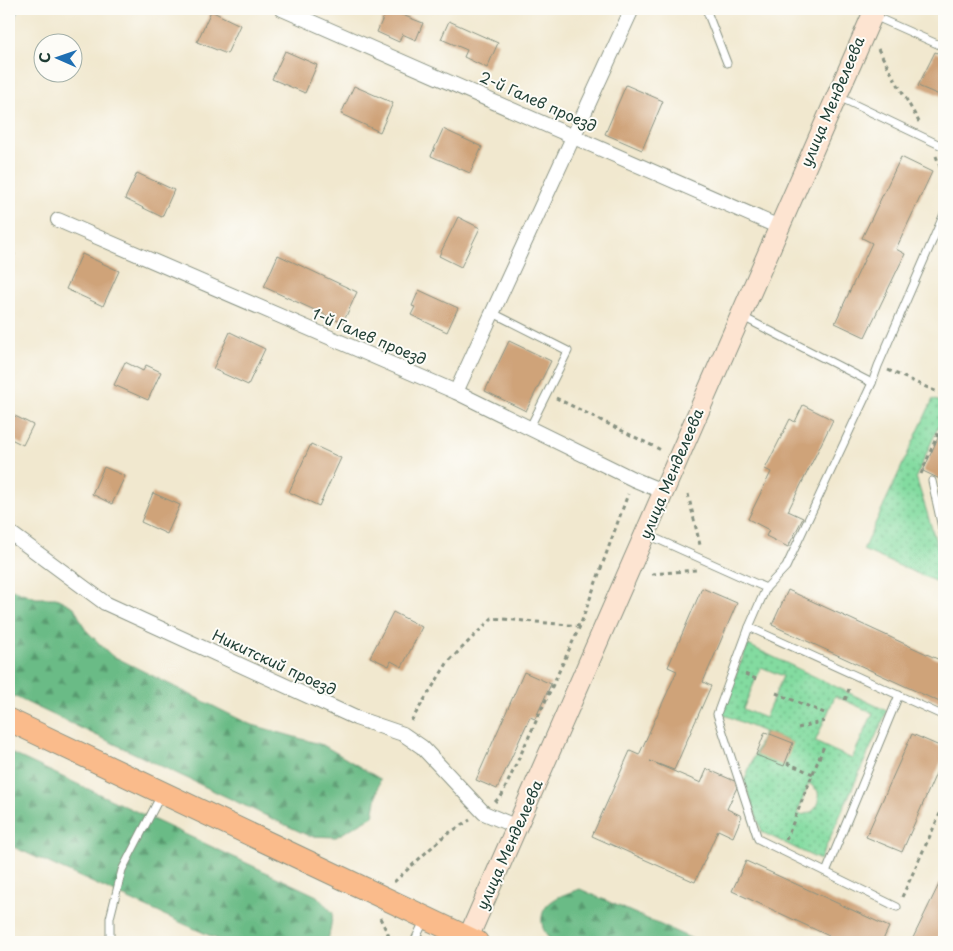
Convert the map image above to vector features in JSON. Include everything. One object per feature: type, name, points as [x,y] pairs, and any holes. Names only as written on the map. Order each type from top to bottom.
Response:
[{"type":"main road","name":"улица Менделеева","points":[[473,940],[517,827],[871,17]]},
{"type":"main road","points":[[9,720],[473,940]]},
{"type":"street","name":"2-й Галев проезд","points":[[282,9],[779,227]]},
{"type":"street","points":[[456,392],[632,9]]},
{"type":"street","name":"1-й Галев проезд","points":[[58,220],[456,392],[633,479],[664,492]]},
{"type":"street","name":"Никитский проезд","points":[[9,532],[105,603],[356,718],[403,734],[422,747],[484,813],[517,827]]},
{"type":"lane","points":[[706,9],[727,63]]},
{"type":"lane","points":[[871,17],[944,47]]},
{"type":"lane","points":[[836,96],[944,147]]},
{"type":"lane","points":[[897,907],[758,839],[717,714],[748,626],[766,588],[786,567],[872,383],[944,214]]},
{"type":"lane","points":[[492,313],[568,351],[530,427]]},
{"type":"lane","points":[[740,316],[872,383]]},
{"type":"lane","points":[[932,481],[944,537]]},
{"type":"lane","points":[[646,534],[766,588]]},
{"type":"lane","points":[[748,626],[944,716]]},
{"type":"lane","points":[[826,872],[899,695]]},
{"type":"lane","points":[[110,942],[110,918],[122,870],[163,793]]},
{"type":"lane","points":[[414,942],[426,918]]},
{"type":"path","points":[[871,17],[929,139]]},
{"type":"path","points":[[878,366],[944,395]]},
{"type":"path","points":[[547,393],[669,454]]},
{"type":"path","points":[[932,481],[920,473],[944,418]]},
{"type":"path","points":[[393,882],[444,836],[484,813],[502,795],[580,626],[633,479]]},
{"type":"path","points":[[688,494],[704,560]]},
{"type":"path","points":[[652,574],[721,568]]},
{"type":"path","points":[[403,734],[448,662],[492,618],[580,626]]},
{"type":"path","points":[[844,700],[849,689]]},
{"type":"path","points":[[776,693],[827,714]]},
{"type":"path","points":[[798,728],[824,720]]},
{"type":"path","points":[[782,850],[824,746]]},
{"type":"path","points":[[787,763],[813,774]]},
{"type":"path","points":[[897,907],[944,805]]},
{"type":"path","points":[[379,916],[392,942]]},
{"type":"green space","points":[[933,399],[944,404],[944,414],[916,477],[943,565],[937,582],[863,550]]},
{"type":"green space","points":[[9,588],[36,598],[56,598],[74,607],[85,629],[111,655],[249,724],[323,745],[380,779],[373,816],[336,837],[309,836],[9,694]]},
{"type":"green space","points":[[748,645],[887,711],[820,860],[762,832],[744,781],[764,732],[720,713]],"holes":[[[761,667],[783,676],[765,718],[743,709]],[[835,696],[873,713],[852,759],[815,742]],[[765,732],[793,743],[756,755]],[[809,783],[818,791],[819,802],[810,812],[797,814]]]},
{"type":"green space","points":[[9,752],[317,896],[333,913],[329,936],[325,942],[224,942],[9,845]]},
{"type":"green space","points":[[580,889],[699,942],[551,942],[543,928],[543,912],[552,901]]},
{"type":"building","points":[[387,9],[423,23],[416,40],[402,34],[399,42],[377,32]]},
{"type":"building","points":[[211,11],[240,25],[227,54],[197,42]]},
{"type":"building","points":[[449,21],[498,43],[487,68],[464,57],[467,50],[441,39]]},
{"type":"building","points":[[285,51],[317,65],[305,93],[272,79]]},
{"type":"building","points":[[935,52],[944,56],[944,97],[918,86]]},
{"type":"building","points":[[626,85],[663,101],[642,150],[605,134]]},
{"type":"building","points":[[354,86],[393,103],[380,132],[341,114]]},
{"type":"building","points":[[443,129],[482,147],[470,173],[431,156]]},
{"type":"building","points":[[901,157],[932,172],[896,249],[905,254],[865,337],[835,323],[872,243],[862,238]]},
{"type":"building","points":[[137,173],[174,190],[162,217],[125,199]]},
{"type":"building","points":[[458,217],[480,228],[461,267],[439,256]]},
{"type":"building","points":[[9,251],[15,254],[9,268]]},
{"type":"building","points":[[82,254],[119,271],[103,306],[66,289]]},
{"type":"building","points":[[278,255],[357,292],[343,323],[264,287]]},
{"type":"building","points":[[419,290],[458,308],[447,332],[411,315],[415,307],[412,306]]},
{"type":"building","points":[[230,332],[265,349],[248,385],[213,369]]},
{"type":"building","points":[[509,341],[551,361],[526,411],[485,391]]},
{"type":"building","points":[[125,362],[143,371],[146,365],[161,372],[148,400],[114,385]]},
{"type":"building","points":[[803,405],[833,420],[788,511],[803,518],[788,547],[766,536],[769,530],[748,519],[771,472],[765,469],[790,419],[795,422]]},
{"type":"building","points":[[9,413],[33,425],[23,445],[9,438]]},
{"type":"building","points":[[942,429],[944,430],[944,481],[923,471]]},
{"type":"building","points":[[311,444],[341,458],[319,506],[289,492]]},
{"type":"building","points":[[104,467],[125,476],[112,504],[92,494]]},
{"type":"building","points":[[153,493],[180,505],[167,534],[141,522]]},
{"type":"building","points":[[702,588],[737,603],[703,682],[711,686],[674,770],[650,761],[701,783],[707,769],[739,783],[727,809],[742,816],[733,837],[718,830],[695,882],[592,836],[630,751],[639,755],[677,671],[668,667]]},
{"type":"building","points":[[788,590],[944,662],[944,704],[772,625]]},
{"type":"building","points":[[393,612],[422,627],[402,667],[391,661],[389,666],[370,657]]},
{"type":"building","points":[[524,672],[551,684],[535,719],[530,717],[497,789],[476,780]]},
{"type":"building","points":[[765,732],[793,743],[784,766],[756,755]]},
{"type":"building","points":[[912,734],[944,748],[944,755],[902,852],[866,837]]},
{"type":"building","points":[[746,861],[889,927],[882,942],[842,942],[732,891]]},
{"type":"building","points":[[944,874],[944,925],[936,942],[911,942]]},
{"type":"waterway","points":[[9,28],[16,9]]}]
